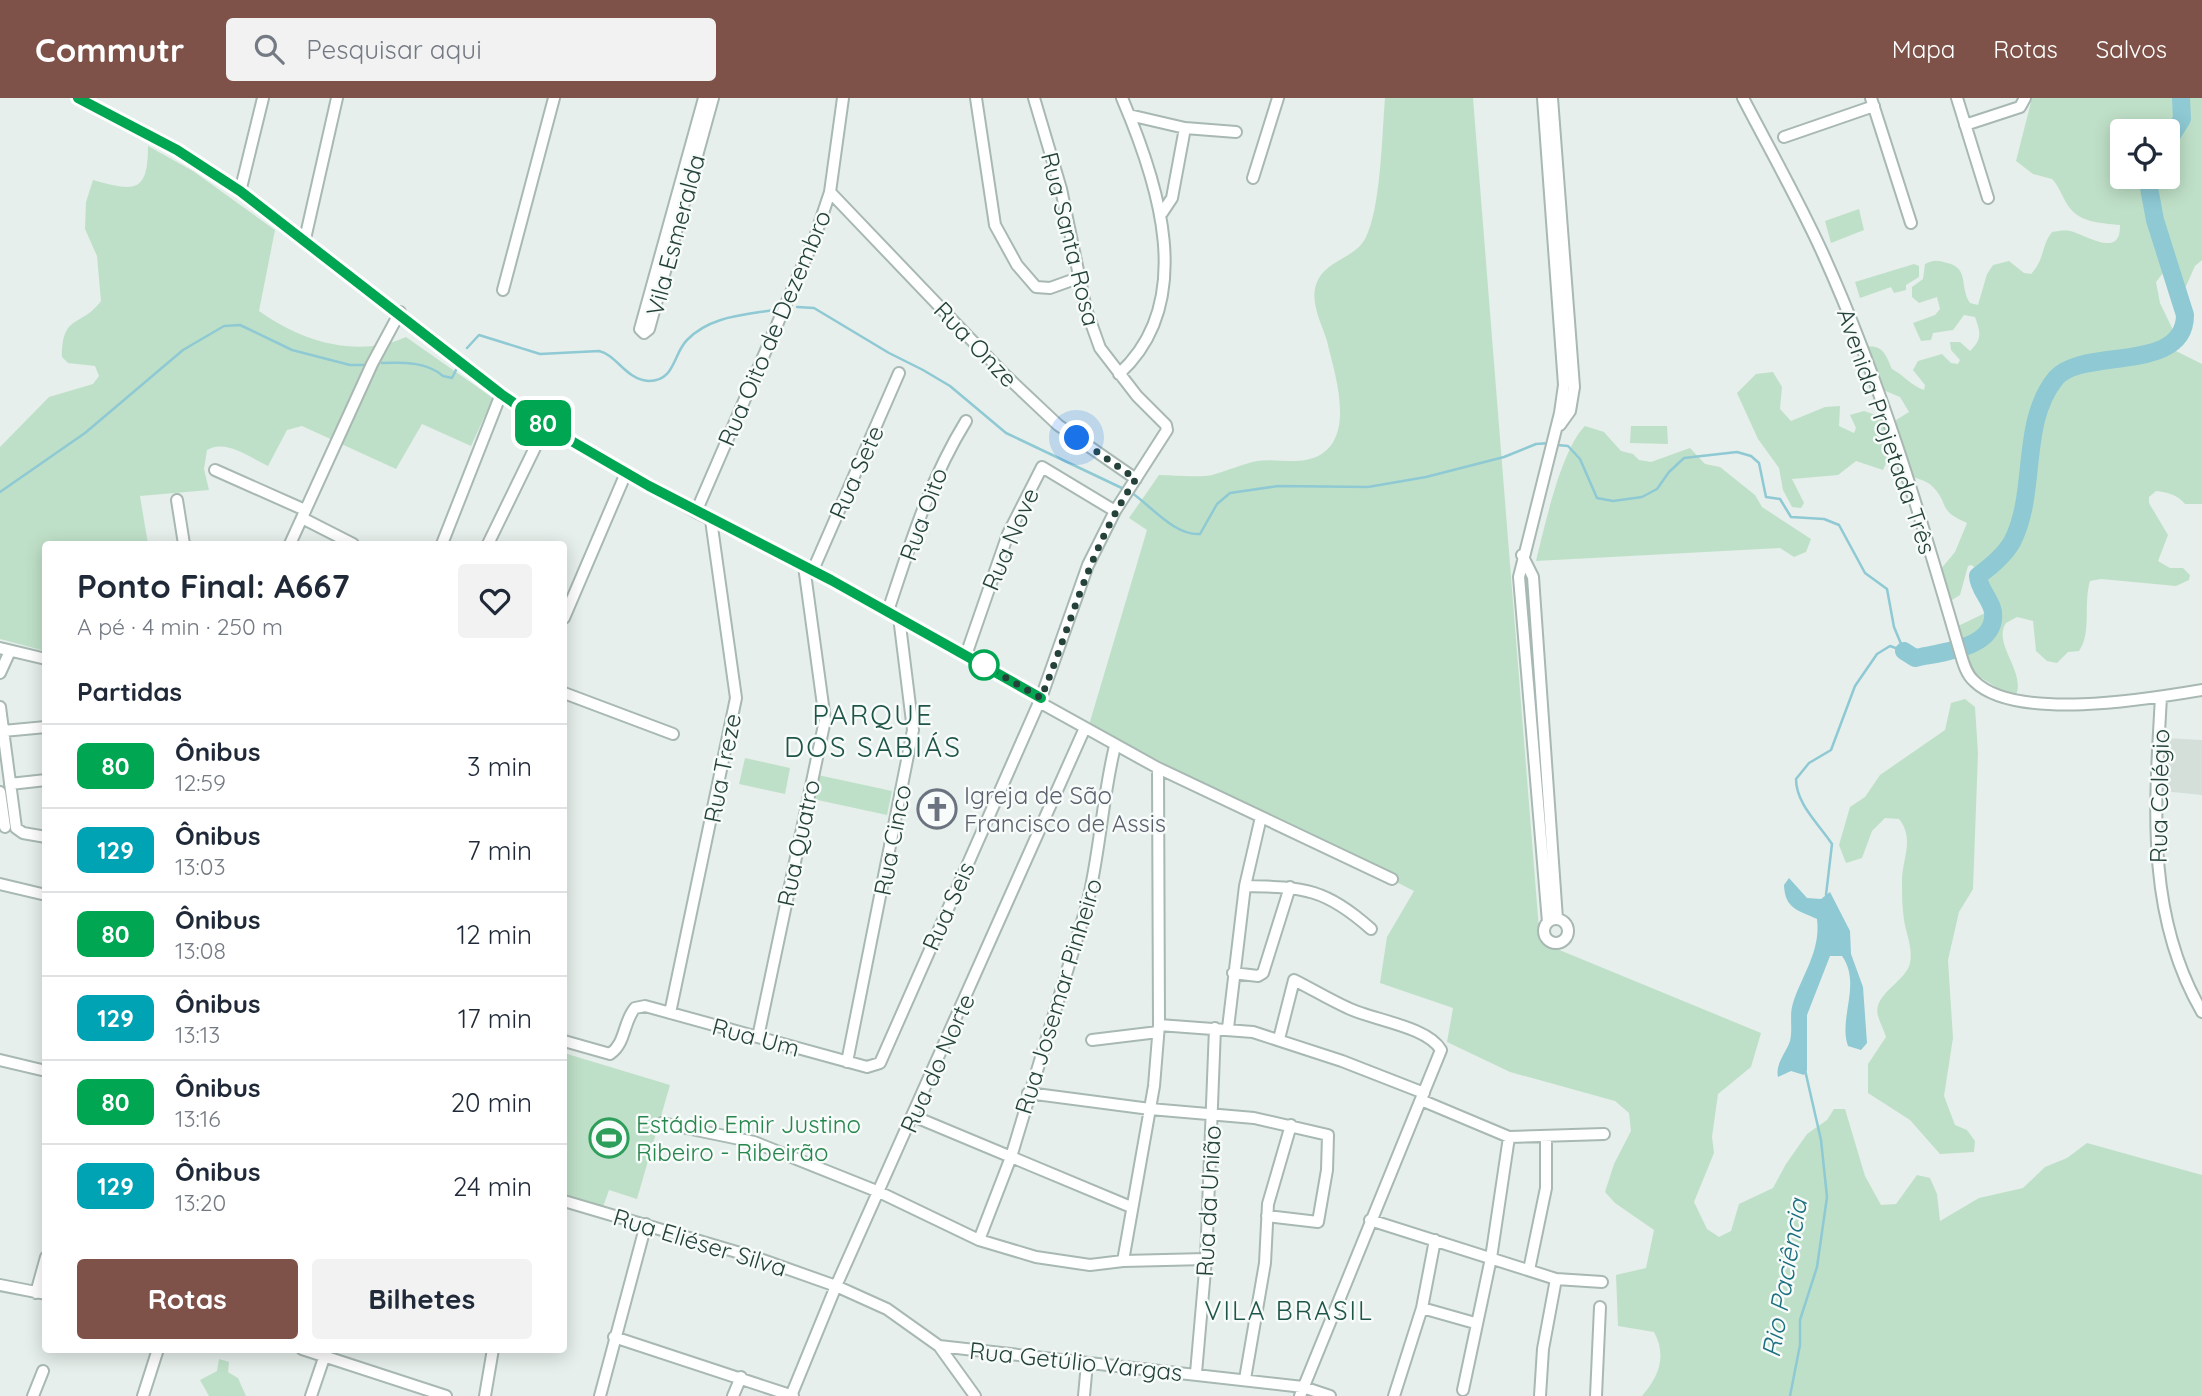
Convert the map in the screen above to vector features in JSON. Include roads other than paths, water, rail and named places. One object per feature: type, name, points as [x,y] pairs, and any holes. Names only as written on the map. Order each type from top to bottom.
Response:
[{"type":"street","points":[[78,98],[177,150],[240,191],[400,312],[501,394],[546,425],[626,473],[966,654],[1084,730],[1392,879]]},
{"type":"street","points":[[240,191],[263,98]]},
{"type":"street","points":[[305,239],[337,98]]},
{"type":"street","points":[[503,290],[554,98]]},
{"type":"street","name":"Vila Esmeralda","points":[[704,98],[640,329],[644,333],[649,329],[713,98]]},
{"type":"street","name":"Rua Oito de Dezembro","points":[[696,512],[815,237],[830,192],[843,98]]},
{"type":"street","points":[[976,98],[995,225],[1003,244],[1036,287],[1050,288],[1078,278]]},
{"type":"street","name":"Rua Santa Rosa","points":[[1034,98],[1061,189],[1078,278],[1100,348],[1119,374],[1166,425],[1166,435],[1134,483]]},
{"type":"street","points":[[1119,374],[1135,360],[1148,340],[1158,308],[1164,251],[1162,213],[1143,147],[1122,98]]},
{"type":"street","points":[[1253,178],[1278,98]]},
{"type":"street","points":[[1543,98],[1553,169],[1562,279],[1563,385],[1555,433],[1522,555],[1519,600],[1553,920]]},
{"type":"street","points":[[1552,98],[1553,169]]},
{"type":"street","name":"Avenida Projetada Três","points":[[1743,98],[1836,284],[1890,426],[1960,652],[1975,682],[2000,697],[2032,704],[2161,697],[2202,690]]},
{"type":"street","points":[[1957,98],[1988,198]]},
{"type":"street","points":[[1965,125],[2020,107],[2025,98]]},
{"type":"street","points":[[1784,137],[1872,102],[1911,223]]},
{"type":"street","points":[[1129,115],[1185,128],[1236,132]]},
{"type":"street","points":[[1162,213],[1172,198],[1185,128]]},
{"type":"street","name":"Rua Onze","points":[[830,192],[1003,373],[1058,425],[1134,483]]},
{"type":"street","points":[[291,541],[400,312]]},
{"type":"street","name":"Rua Sete","points":[[808,568],[899,373]]},
{"type":"street","points":[[443,541],[501,394]]},
{"type":"street","name":"Rua Oito","points":[[888,611],[923,503],[945,455],[966,421]]},
{"type":"street","points":[[489,541],[546,425]]},
{"type":"street","name":"Rua Nove","points":[[966,654],[1008,534],[1041,467],[1115,511]]},
{"type":"street","points":[[215,470],[303,514],[348,541]]},
{"type":"street","points":[[567,611],[626,473]]},
{"type":"street","name":"Rua Seis","points":[[867,1067],[880,1063],[1040,700],[1088,565],[1115,511],[1134,483]]},
{"type":"street","points":[[177,500],[184,541]]},
{"type":"street","name":"Rua Treze","points":[[670,1013],[736,698],[711,520]]},
{"type":"street","name":"Rua Quatro","points":[[758,1037],[825,720],[808,568]]},
{"type":"street","name":"Rua Cinco","points":[[847,1062],[913,730],[899,617]]},
{"type":"street","points":[[0,673],[5,649],[42,659]]},
{"type":"street","points":[[567,694],[674,734]]},
{"type":"street","name":"Rua Colégio","points":[[2161,697],[2154,825],[2157,866],[2172,940],[2186,983],[2202,1012]]},
{"type":"street","points":[[0,707],[16,828],[23,833],[42,836]]},
{"type":"street","points":[[3,731],[42,727]]},
{"type":"street","name":"Rua do Norte","points":[[792,1396],[836,1286],[1084,730]]},
{"type":"street","name":"Rua Josemar Pinheiro","points":[[979,1240],[1011,1157],[1096,868],[1104,801],[1115,746]]},
{"type":"street","points":[[1123,1261],[1150,1109],[1158,1028],[1158,768]]},
{"type":"street","points":[[10,784],[42,780]]},
{"type":"street","points":[[0,800],[5,827]]},
{"type":"street","points":[[1228,1028],[1245,886],[1261,817]]},
{"type":"street","points":[[0,884],[42,894]]},
{"type":"street","points":[[1245,886],[1290,887],[1336,900],[1371,929]]},
{"type":"street","points":[[1233,973],[1258,976],[1263,973],[1290,887]]},
{"type":"street","points":[[1279,1039],[1294,980],[1349,1009],[1432,1040],[1439,1046],[1440,1054],[1301,1391]]},
{"type":"street","name":"Rua Um","points":[[567,1042],[610,1054],[621,1041],[631,1013],[635,1008],[645,1006],[867,1067]]},
{"type":"street","points":[[1092,1040],[1158,1028],[1228,1028],[1279,1039],[1422,1097],[1508,1137],[1604,1134]]},
{"type":"street","name":"Rua da União","points":[[1196,1373],[1206,1259],[1215,1028]]},
{"type":"street","points":[[0,1060],[42,1070]]},
{"type":"street","points":[[1028,1093],[1150,1109],[1212,1113],[1325,1133],[1330,1138],[1329,1152],[1318,1222],[1267,1216]]},
{"type":"street","points":[[913,1116],[1131,1207]]},
{"type":"street","points":[[662,1123],[754,1142],[879,1192],[979,1240],[1066,1264],[1206,1259]]},
{"type":"street","points":[[1245,1379],[1265,1263],[1267,1216],[1291,1125]]},
{"type":"street","points":[[1463,1390],[1475,1323],[1491,1258],[1508,1137]]},
{"type":"street","points":[[1529,1270],[1546,1188],[1546,1137]]},
{"type":"street","name":"Rua Eliéser Silva","points":[[567,1202],[646,1224],[836,1286]]},
{"type":"street","points":[[1370,1220],[1556,1279],[1602,1282]]},
{"type":"street","points":[[600,1396],[646,1224]]},
{"type":"street","points":[[1394,1396],[1422,1308],[1435,1240]]},
{"type":"street","points":[[1540,1396],[1543,1349],[1556,1279]]},
{"type":"street","points":[[0,1285],[41,1293]]},
{"type":"street","name":"Rua Getúlio Vargas","points":[[836,1286],[887,1309],[939,1346],[1245,1379],[1330,1396]]},
{"type":"street","points":[[1596,1396],[1601,1307]]},
{"type":"street","points":[[1422,1308],[1475,1323]]},
{"type":"street","points":[[614,1337],[792,1396]]},
{"type":"street","points":[[939,1346],[975,1396]]},
{"type":"street","points":[[143,1396],[157,1353]]},
{"type":"street","points":[[311,1396],[326,1353]]},
{"type":"street","points":[[329,1353],[446,1396]]},
{"type":"street","points":[[485,1396],[492,1353]]},
{"type":"street","points":[[1084,1396],[1087,1363]]},
{"type":"street","points":[[33,1396],[43,1371]]},
{"type":"street","points":[[733,1396],[741,1377]]},
{"type":"water","points":[[1789,878],[1807,898],[1821,899],[1830,892],[1850,931],[1851,954],[1863,987],[1867,1043],[1861,1050],[1848,1046],[1848,967],[1842,956],[1830,956],[1807,1015],[1807,1070],[1804,1075],[1791,1071],[1778,1077],[1779,1063],[1790,1041],[1793,1003],[1814,952],[1817,931],[1817,919],[1794,908],[1787,900],[1784,885]]},
{"type":"waterway","name":"Rio Paciência","points":[[2180,122],[2181,98]]},
{"type":"waterway","name":"Rio Paciência","points":[[1904,651],[1915,658],[1952,651],[1977,641],[1986,634],[1992,624],[1992,607],[1980,586],[1978,576],[2005,552],[2020,522],[2037,416],[2056,378],[2069,369],[2087,363],[2151,353],[2169,345],[2181,333],[2185,315],[2155,220],[2149,189]]},
{"type":"waterway","points":[[797,307],[814,308],[950,386],[1006,433],[1126,490]]},
{"type":"waterway","points":[[467,348],[479,335],[540,354],[599,351],[641,380],[658,380],[669,372],[687,340],[707,325],[730,317],[779,309]]},
{"type":"waterway","points":[[0,492],[85,433],[183,350],[224,326],[240,325],[292,350],[350,365],[364,365]]},
{"type":"waterway","points":[[382,363],[422,365],[452,378],[457,368]]},
{"type":"waterway","points":[[1132,493],[1173,525],[1200,534],[1217,504],[1230,493],[1278,486],[1368,487],[1426,477],[1504,457],[1536,444],[1550,443]]},
{"type":"waterway","points":[[1557,445],[1568,446],[1580,459],[1597,498],[1613,501],[1642,497],[1657,489],[1669,472],[1684,458],[1737,452],[1751,456],[1759,463],[1766,497],[1780,499],[1791,517],[1824,519],[1839,525],[1865,573],[1887,589],[1894,627],[1904,651]]},
{"type":"waterway","name":"Rio Paciência","points":[[1826,895],[1832,844],[1804,805],[1796,779],[1809,763],[1831,750],[1855,686],[1877,654],[1890,646],[1904,651]]},
{"type":"waterway","name":"Rio Paciência","points":[[1790,1396],[1800,1345],[1800,1320],[1817,1267],[1827,1197],[1821,1140],[1805,1070]]},
{"type":"place","name":"Igreja de São Francisco de Assis","points":[[937,809]]},
{"type":"place","name":"Estádio Emir Justino Ribeiro - Ribeirão","points":[[609,1138]]},
{"type":"district","name":"PARQUE DOS SABIÁS","points":[[873,730]]},
{"type":"district","name":"VILA BRASIL","points":[[1289,1310]]}]
